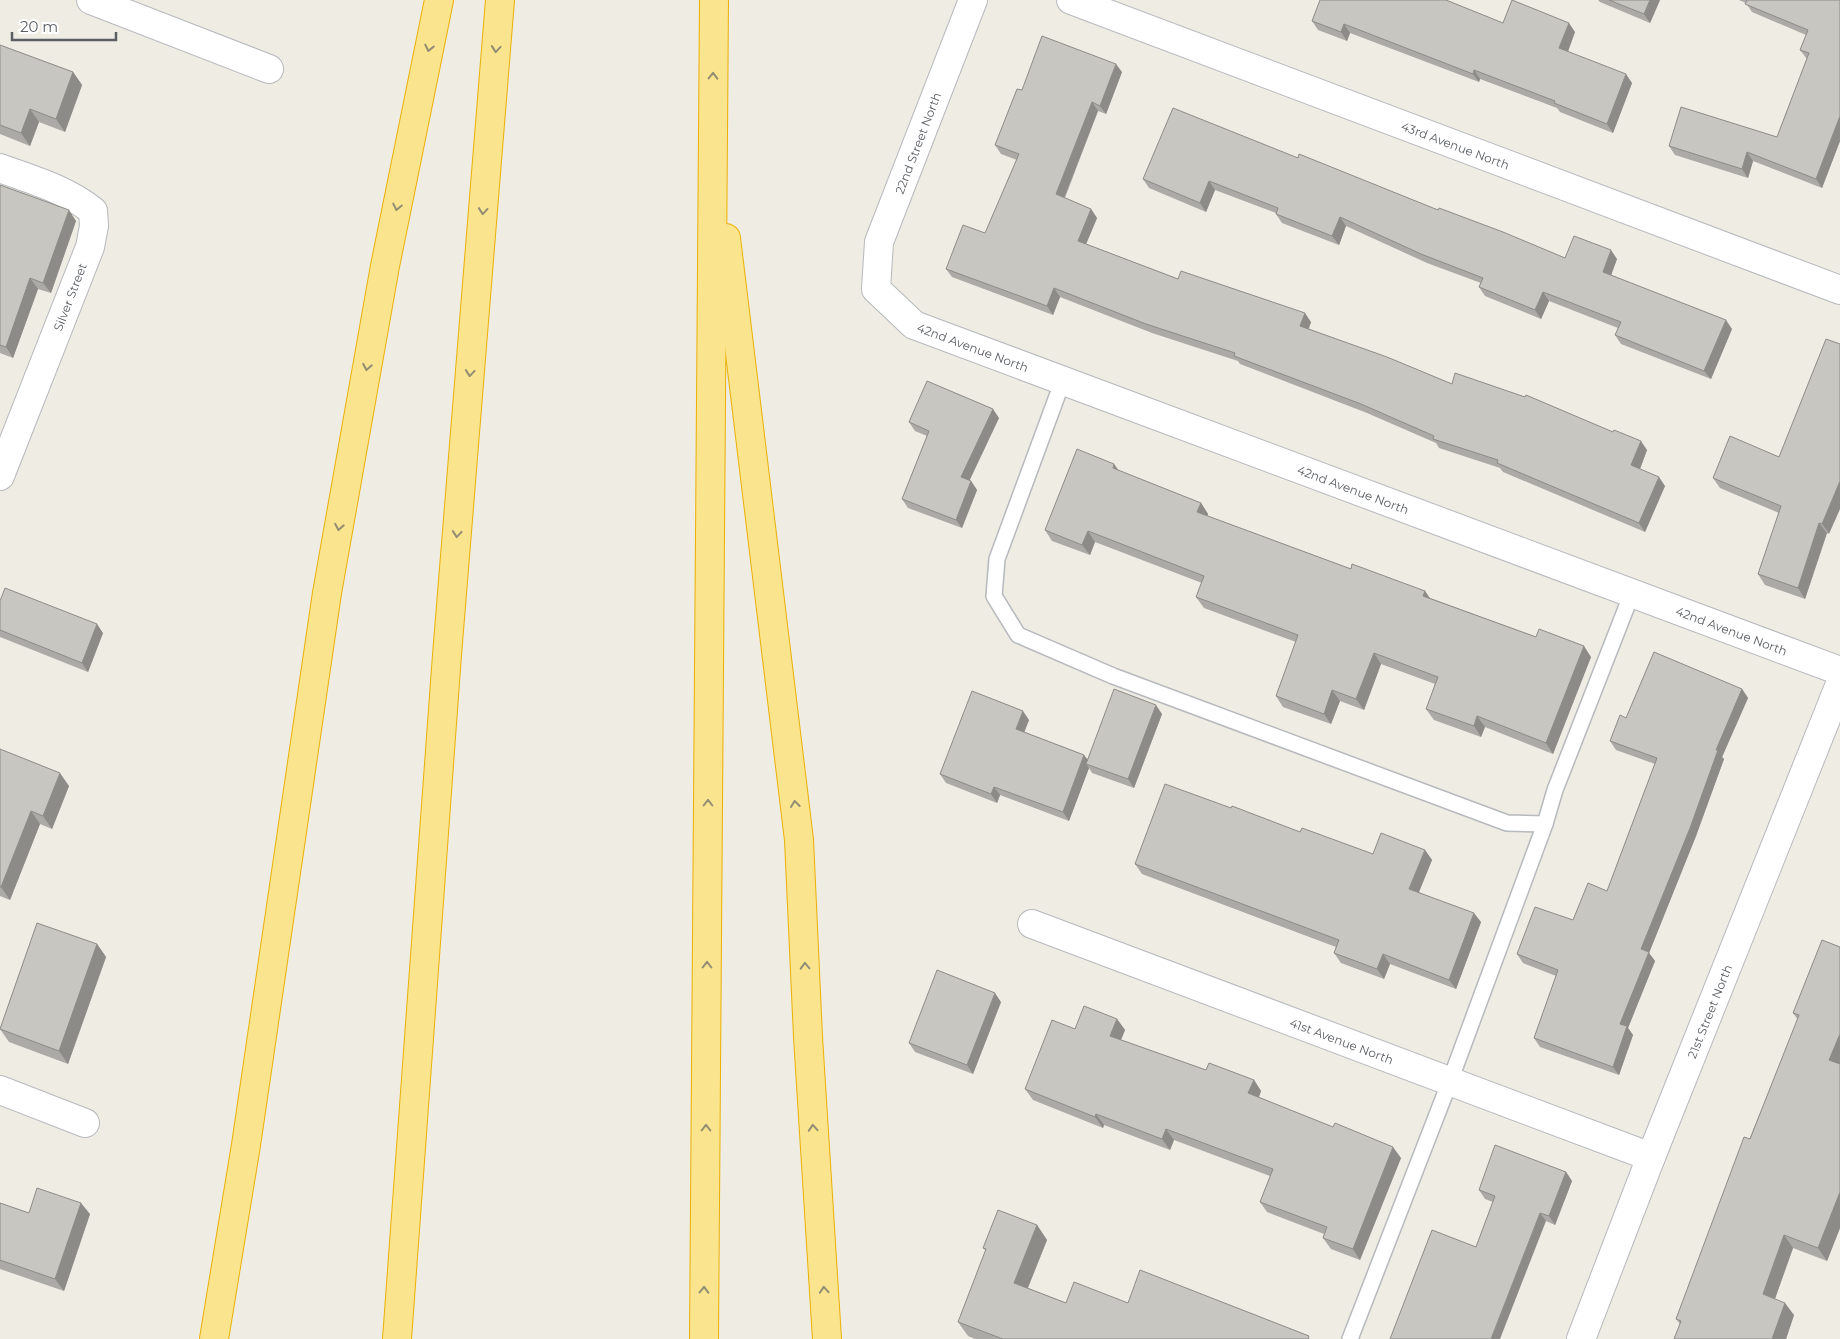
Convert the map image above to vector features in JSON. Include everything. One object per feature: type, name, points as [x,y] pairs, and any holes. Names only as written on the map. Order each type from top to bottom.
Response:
[{"type":"highway","points":[[214,1339],[246,1145],[327,593],[384,266],[439,0]]},
{"type":"highway","points":[[397,1339],[448,645],[500,0]]},
{"type":"highway","points":[[704,1339],[714,0]]},
{"type":"highway","points":[[712,125],[799,840],[808,1037],[826,1339]]},
{"type":"street","points":[[91,0],[269,69]]},
{"type":"street","name":"22nd Street North","points":[[876,289],[879,242],[973,0]]},
{"type":"street","name":"43rd Avenue North","points":[[1072,0],[1840,290]]},
{"type":"street","name":"Silver Street","points":[[0,168],[55,188],[81,202],[93,211],[94,226],[90,247],[0,476]]},
{"type":"street","name":"42nd Avenue North","points":[[876,289],[914,325],[1840,671]]},
{"type":"street","name":"21st Street North","points":[[1581,1339],[1651,1157],[1840,684]]},
{"type":"street","name":"41st Avenue North","points":[[1032,924],[1651,1157]]},
{"type":"street","points":[[0,1090],[85,1122]]},
{"type":"lane","points":[[1064,380],[997,559],[994,596],[1018,635],[1113,676],[1507,823],[1545,824]]},
{"type":"lane","points":[[1350,1339],[1450,1082],[1545,824],[1555,790],[1632,593]]},
{"type":"building","points":[[1320,0],[1446,0],[1503,23],[1512,0],[1569,23],[1559,48],[1626,74],[1607,124],[1554,103],[1555,101],[1474,70],[1473,74],[1344,24],[1341,32],[1312,21]]},
{"type":"building","points":[[1609,0],[1650,0],[1644,14]]},
{"type":"building","points":[[1747,0],[1840,0],[1840,116],[1816,179],[1747,152],[1742,169],[1669,146],[1681,107],[1777,137],[1809,53],[1800,50],[1808,30],[1745,4]]},
{"type":"building","points":[[1042,36],[1116,64],[1100,106],[1092,102],[1056,194],[1091,209],[1078,241],[1178,279],[1181,271],[1305,313],[1300,326],[1387,357],[1452,384],[1455,373],[1525,397],[1526,395],[1613,432],[1614,430],[1641,441],[1631,465],[1659,477],[1639,523],[1497,463],[1498,460],[1433,439],[1434,436],[1361,404],[1234,356],[1235,353],[1146,324],[1054,288],[1047,306],[946,269],[963,225],[985,233],[1019,154],[995,145],[1017,89],[1022,90]]},
{"type":"building","points":[[0,45],[73,72],[56,119],[30,109],[21,133],[0,125]]},
{"type":"building","points":[[1173,108],[1298,158],[1299,154],[1438,210],[1439,208],[1503,232],[1565,258],[1574,236],[1611,250],[1603,272],[1726,320],[1704,371],[1615,335],[1621,322],[1543,292],[1535,310],[1479,287],[1483,278],[1421,254],[1340,217],[1332,236],[1276,214],[1278,208],[1209,181],[1200,203],[1143,179]]},
{"type":"building","points":[[0,185],[69,210],[43,283],[30,278],[6,347],[0,345]]},
{"type":"building","points":[[1826,339],[1840,344],[1840,481],[1822,524],[1819,523],[1798,588],[1758,574],[1781,506],[1713,478],[1730,436],[1779,457]]},
{"type":"building","points":[[927,381],[993,409],[961,477],[971,481],[956,520],[902,499],[929,431],[909,422]]},
{"type":"building","points":[[1077,449],[1114,464],[1113,468],[1201,503],[1197,512],[1351,569],[1352,564],[1425,591],[1423,596],[1536,637],[1539,629],[1584,646],[1546,743],[1477,716],[1474,726],[1426,709],[1438,677],[1374,653],[1356,699],[1332,690],[1324,714],[1276,696],[1298,635],[1196,597],[1204,576],[1088,531],[1082,545],[1045,530]]},
{"type":"building","points":[[5,588],[97,624],[82,663],[0,630],[0,601]]},
{"type":"building","points":[[1654,652],[1742,689],[1716,750],[1718,750],[1690,828],[1641,949],[1649,952],[1620,1024],[1627,1026],[1613,1067],[1534,1038],[1558,970],[1517,954],[1535,907],[1573,920],[1588,883],[1607,891],[1657,758],[1610,741],[1620,715],[1626,718]]},
{"type":"building","points":[[1114,689],[1156,705],[1128,779],[1086,764]]},
{"type":"building","points":[[972,691],[1023,711],[1016,729],[1084,755],[1063,812],[994,787],[991,794],[940,774]]},
{"type":"building","points":[[0,749],[60,773],[43,816],[31,811],[1,887],[0,887]]},
{"type":"building","points":[[1165,784],[1231,808],[1232,806],[1300,832],[1302,828],[1373,854],[1381,833],[1425,850],[1409,889],[1474,913],[1449,980],[1383,954],[1377,969],[1334,953],[1339,940],[1135,864]]},
{"type":"building","points":[[37,923],[97,944],[59,1051],[0,1029]]},
{"type":"building","points":[[1822,940],[1840,947],[1840,1034],[1829,1060],[1840,1064],[1840,1192],[1818,1248],[1784,1235],[1763,1294],[1785,1303],[1772,1339],[1674,1339],[1681,1321],[1676,1319],[1744,1137],[1750,1139],[1799,1015],[1793,1013]]},
{"type":"building","points":[[937,970],[995,993],[967,1065],[909,1043]]},
{"type":"building","points":[[1084,1006],[1117,1019],[1110,1036],[1206,1070],[1209,1063],[1254,1080],[1248,1093],[1333,1127],[1335,1123],[1393,1147],[1353,1249],[1323,1238],[1327,1227],[1260,1202],[1273,1169],[1166,1129],[1162,1139],[1096,1114],[1095,1117],[1025,1089],[1052,1020],[1075,1029]]},
{"type":"building","points":[[1495,1145],[1566,1172],[1549,1216],[1540,1213],[1491,1339],[1390,1339],[1432,1230],[1476,1247],[1495,1196],[1479,1190]]},
{"type":"building","points":[[37,1188],[81,1203],[55,1279],[0,1260],[0,1203],[29,1213]]},
{"type":"building","points":[[998,1210],[1037,1225],[1014,1283],[1066,1303],[1074,1282],[1128,1303],[1140,1270],[1309,1336],[1308,1339],[1003,1339],[958,1322],[986,1249],[983,1248]]}]
